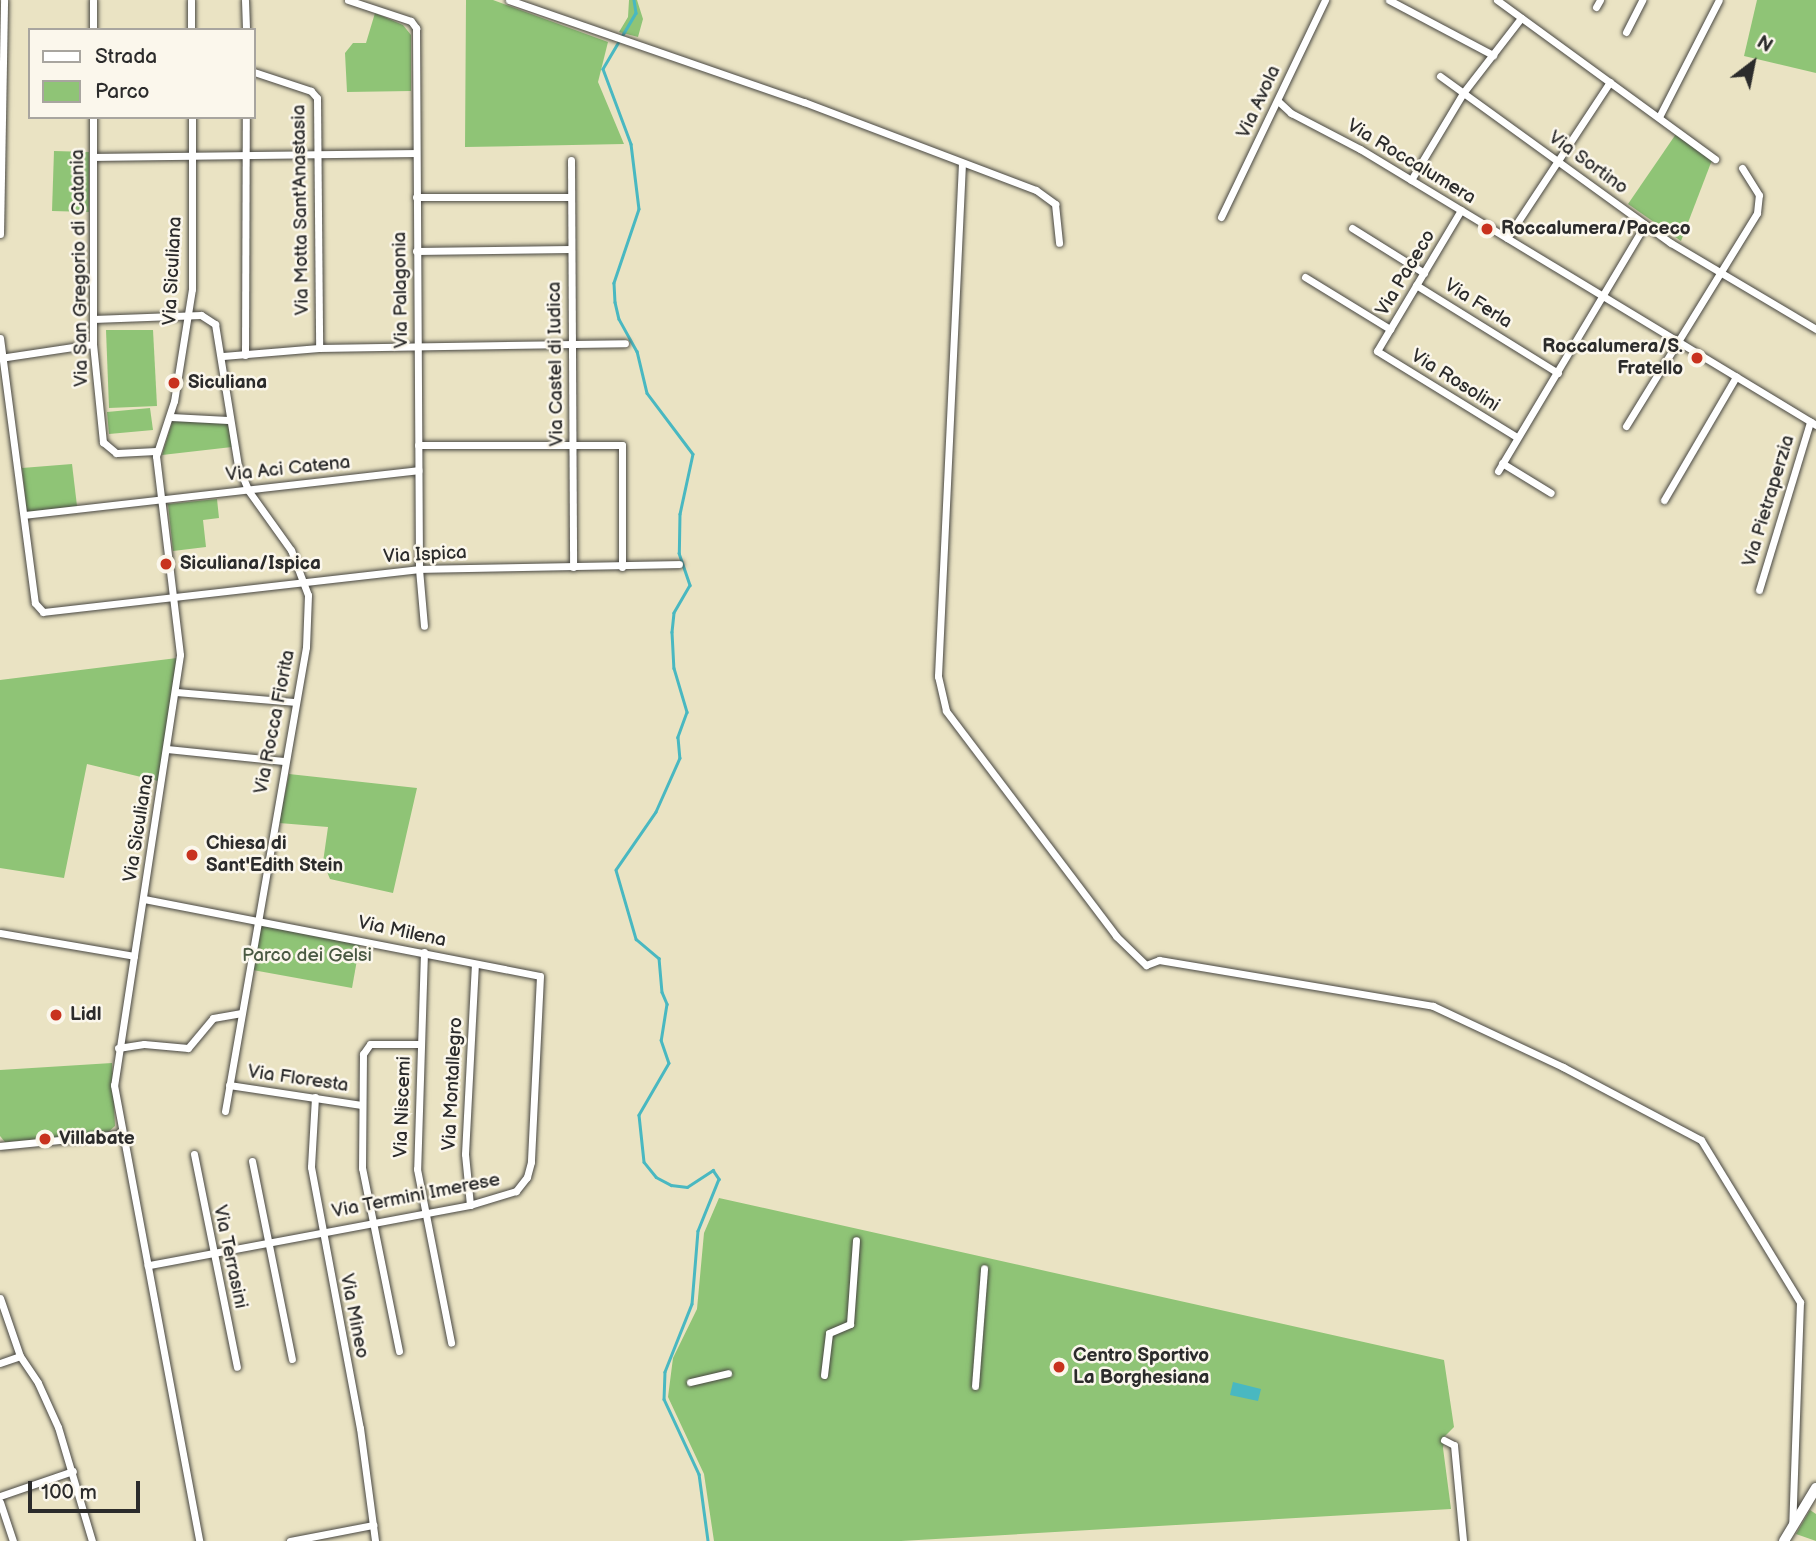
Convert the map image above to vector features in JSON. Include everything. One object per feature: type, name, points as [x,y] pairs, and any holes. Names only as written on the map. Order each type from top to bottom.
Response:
[{"type":"street","points":[[0,234],[4,0]]},
{"type":"street","points":[[93,0],[93,28]]},
{"type":"street","points":[[191,0],[191,28]]},
{"type":"street","points":[[245,0],[246,28]]},
{"type":"street","name":"Via Palagonia","points":[[348,0],[415,26],[419,569],[424,626]]},
{"type":"street","points":[[509,0],[1049,196],[1055,204],[1059,243]]},
{"type":"street","name":"Via Avola","points":[[1221,217],[1325,0]]},
{"type":"street","points":[[1389,0],[1493,55]]},
{"type":"street","points":[[1497,0],[1716,159]]},
{"type":"street","points":[[1626,32],[1642,0]]},
{"type":"street","points":[[1659,117],[1719,0]]},
{"type":"street","points":[[1411,180],[1464,93],[1521,18]]},
{"type":"street","name":"Via Motta Sant'Anastasia","points":[[256,73],[315,94],[319,348]]},
{"type":"street","name":"Via Sortino","points":[[1440,76],[1645,224],[1816,329]]},
{"type":"street","points":[[1507,238],[1556,159],[1610,82]]},
{"type":"street","name":"Via Roccalumera","points":[[1278,101],[1291,113],[1411,180],[1813,424]]},
{"type":"street","name":"Via San Gregorio di Catania","points":[[93,119],[93,344],[104,446],[116,453],[157,451]]},
{"type":"street","name":"Via Siculiana","points":[[192,119],[188,316],[170,417],[157,451],[180,655],[144,899],[118,1048],[115,1094],[199,1541]]},
{"type":"street","points":[[245,355],[246,119]]},
{"type":"street","points":[[93,157],[415,153]]},
{"type":"street","name":"Via Castel di Iudica","points":[[571,160],[573,567]]},
{"type":"street","points":[[962,163],[938,676],[946,710],[1116,936],[1146,965],[1159,960],[1433,1006],[1699,1138],[1800,1302],[1792,1528]]},
{"type":"street","points":[[1626,426],[1757,213],[1759,195],[1742,167]]},
{"type":"street","points":[[416,197],[571,197]]},
{"type":"street","name":"Via Paceco","points":[[1377,351],[1461,210]]},
{"type":"street","points":[[1498,471],[1645,224]]},
{"type":"street","points":[[1352,228],[1424,274]]},
{"type":"street","points":[[416,251],[571,249]]},
{"type":"street","points":[[1305,277],[1391,329]]},
{"type":"street","name":"Via Ferla","points":[[1416,285],[1558,373]]},
{"type":"street","points":[[93,319],[188,316]]},
{"type":"street","name":"Via Rocca Fiorita","points":[[188,316],[204,316],[213,321],[223,356],[229,420],[248,490],[291,550],[304,581],[306,641],[282,761],[225,1111]]},
{"type":"street","points":[[0,338],[24,515]]},
{"type":"street","points":[[223,356],[319,348],[571,348],[625,343]]},
{"type":"street","points":[[1,358],[93,344]]},
{"type":"street","name":"Via Rosolini","points":[[1377,351],[1517,438]]},
{"type":"street","points":[[1664,500],[1736,377]]},
{"type":"street","points":[[170,417],[229,420]]},
{"type":"street","name":"Via Pietraperzia","points":[[1759,590],[1813,424]]},
{"type":"street","points":[[418,445],[622,444],[622,567]]},
{"type":"street","points":[[1502,463],[1551,493]]},
{"type":"street","name":"Via Aci Catena","points":[[24,515],[418,470]]},
{"type":"street","name":"Via Ispica","points":[[24,515],[38,610],[419,569],[679,564]]},
{"type":"street","points":[[176,692],[294,702]]},
{"type":"street","points":[[167,749],[282,761]]},
{"type":"street","name":"Via Milena","points":[[144,899],[258,919],[540,976]]},
{"type":"street","points":[[0,933],[134,956]]},
{"type":"street","name":"Via Niscemi","points":[[424,952],[417,1169],[423,1214],[451,1343]]},
{"type":"street","name":"Via Montallegro","points":[[470,1205],[465,1154],[475,964]]},
{"type":"street","name":"Via Termini Imerese","points":[[148,1265],[470,1205],[512,1194],[529,1172],[540,976]]},
{"type":"street","points":[[118,1048],[144,1044],[188,1048],[213,1018],[242,1013]]},
{"type":"street","points":[[399,1351],[362,1163],[365,1047],[420,1044]]},
{"type":"street","name":"Via Floresta","points":[[229,1085],[362,1105]]},
{"type":"street","name":"Via Mineo","points":[[315,1097],[310,1156],[375,1541]]},
{"type":"street","points":[[0,1146],[121,1134]]},
{"type":"street","name":"Via Terrasini","points":[[194,1154],[212,1254],[237,1367]]},
{"type":"street","points":[[252,1161],[292,1359]]},
{"type":"street","points":[[824,1375],[829,1333],[850,1324],[856,1240]]},
{"type":"street","points":[[975,1386],[984,1268]]},
{"type":"street","points":[[0,1298],[20,1356],[45,1396],[73,1471],[92,1541]]},
{"type":"street","points":[[0,1363],[20,1356]]},
{"type":"street","points":[[690,1382],[728,1373]]},
{"type":"street","points":[[1444,1440],[1454,1446],[1463,1541]]},
{"type":"street","points":[[0,1496],[73,1471]]},
{"type":"street","points":[[1784,1541],[1816,1488]]},
{"type":"street","points":[[0,1503],[13,1541]]},
{"type":"street","points":[[289,1541],[373,1525]]},
{"type":"green space","points":[[466,0],[493,0],[608,42],[598,82],[624,144],[465,147]]},
{"type":"green space","points":[[629,0],[637,0],[643,19],[638,37],[619,32],[628,17]]},
{"type":"green space","points":[[1757,0],[1816,0],[1816,73],[1744,56]]},
{"type":"green space","points":[[375,13],[403,25],[411,35],[411,91],[347,92],[345,53],[353,43],[366,43]]},
{"type":"green space","points":[[1676,134],[1712,160],[1681,241],[1628,204]]},
{"type":"green space","points":[[54,151],[89,152],[89,212],[52,211]]},
{"type":"green space","points":[[106,330],[153,330],[157,406],[109,408]]},
{"type":"green space","points":[[150,408],[153,430],[109,434],[107,412]]},
{"type":"green space","points":[[173,419],[228,421],[232,447],[162,455]]},
{"type":"green space","points":[[72,464],[77,506],[27,513],[22,468]]},
{"type":"green space","points":[[217,499],[219,518],[203,520],[206,547],[173,551],[168,504]]},
{"type":"green space","points":[[177,658],[162,782],[87,764],[64,878],[0,868],[0,680]]},
{"type":"green space","points":[[289,774],[417,788],[393,893],[330,879],[323,862],[328,827],[279,823]]},
{"type":"green space","name":"Parco dei Gelsi","points":[[261,925],[360,943],[352,988],[253,970]]},
{"type":"green space","points":[[112,1063],[115,1126],[106,1134],[5,1142],[0,1136],[0,1070]]},
{"type":"green space","name":"Centro Sportivo La Borghesiana","points":[[719,1198],[1444,1360],[1454,1427],[1445,1436],[1443,1448],[1451,1509],[901,1541],[714,1541],[704,1474],[668,1397],[673,1358],[697,1309],[704,1233]]},
{"type":"green space","points":[[1810,1510],[1816,1514],[1816,1541],[1796,1534]]},
{"type":"water","points":[[1233,1382],[1261,1389],[1258,1401],[1230,1395]]},
{"type":"waterway","points":[[634,0],[636,13],[603,69],[631,144],[639,209],[614,283],[615,302],[619,319],[637,351],[647,393],[693,454],[680,514],[679,553],[690,585],[674,613],[672,632],[674,668],[687,712],[678,737],[680,758],[656,812],[616,870],[636,939],[659,958],[662,992],[667,1004],[661,1040],[669,1063],[639,1115],[644,1162],[656,1177],[671,1185],[687,1187],[713,1170],[719,1179],[698,1231],[692,1304],[665,1372],[664,1399],[699,1474],[708,1541]]},
{"type":"place","name":"Roccalumera/Paceco","points":[[1487,229]]},
{"type":"place","name":"Roccalumera/S. Fratello","points":[[1697,358]]},
{"type":"place","name":"Siculiana","points":[[174,383]]},
{"type":"place","name":"Siculiana/Ispica","points":[[166,564]]},
{"type":"place","name":"Chiesa di Sant'Edith Stein","points":[[192,855]]},
{"type":"place","name":"Lidl","points":[[56,1015]]},
{"type":"place","name":"Villabate","points":[[45,1139]]},
{"type":"place","name":"Centro Sportivo La Borghesiana","points":[[1059,1367]]}]
